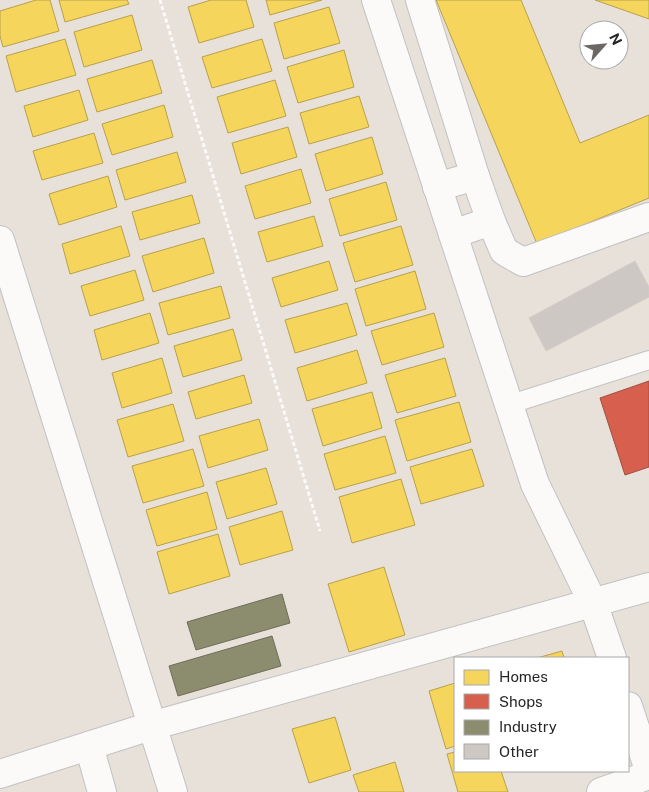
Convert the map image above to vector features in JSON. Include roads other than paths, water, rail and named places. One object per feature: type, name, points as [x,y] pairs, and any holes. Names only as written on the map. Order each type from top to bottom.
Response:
[{"type":"street","points":[[376,0],[535,484],[593,603],[612,657]]},
{"type":"street","points":[[420,0],[475,176],[504,251],[523,262],[649,216]]},
{"type":"street","points":[[437,187],[475,176]]},
{"type":"street","points":[[453,234],[491,221]]},
{"type":"street","points":[[0,240],[173,792]]},
{"type":"street","points":[[0,774],[151,726],[649,588]]},
{"type":"street","points":[[629,709],[649,770]]},
{"type":"street","points":[[89,746],[102,792]]},
{"type":"street","points":[[601,792],[649,776]]},
{"type":"lane","points":[[508,405],[649,360]]}]
